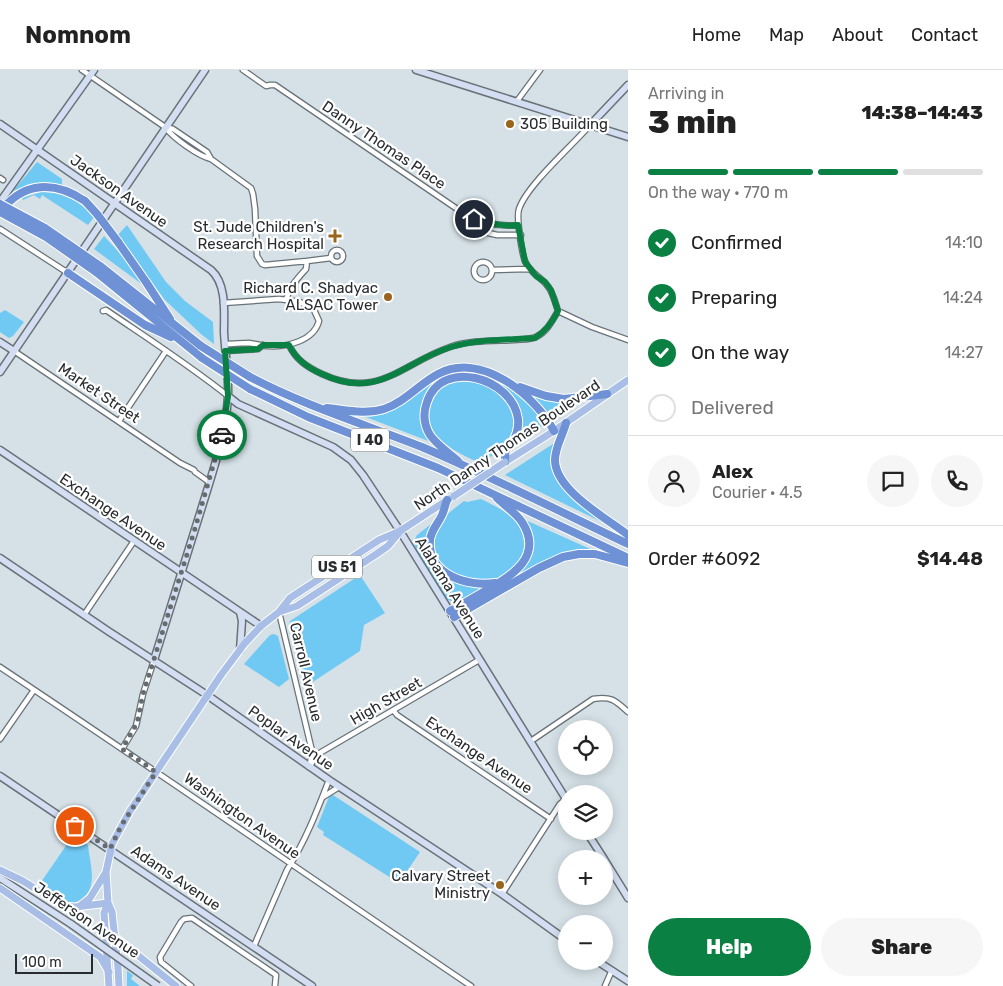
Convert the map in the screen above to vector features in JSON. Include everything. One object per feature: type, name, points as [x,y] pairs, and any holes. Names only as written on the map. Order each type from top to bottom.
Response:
[{"type":"highway","points":[[0,213],[12,198],[24,191],[36,188],[58,188],[85,201],[118,242],[174,325]]},
{"type":"highway","name":"I 40","points":[[0,203],[44,228],[201,346],[250,377],[315,407],[421,447],[628,544]]},
{"type":"highway","name":"I 40","points":[[0,213],[46,237],[98,269],[202,358],[250,389],[288,408],[418,459],[628,558]]},
{"type":"highway","points":[[68,273],[145,325],[180,340]]},
{"type":"highway","points":[[315,407],[359,412],[384,409],[401,400],[440,373],[455,368],[471,368],[546,396],[564,399],[607,394]]},
{"type":"highway","points":[[464,466],[434,440],[428,430],[425,417],[428,399],[435,388],[449,379],[461,376],[474,378],[493,386],[505,394],[514,407],[518,417],[518,427],[514,440],[506,450],[505,462]]},
{"type":"highway","points":[[515,386],[538,407],[554,431]]},
{"type":"highway","points":[[566,423],[556,454],[556,469],[560,479],[570,491],[628,535]]},
{"type":"highway","points":[[452,614],[514,573],[522,565],[527,555],[528,539],[521,521],[490,492]]},
{"type":"highway","points":[[450,498],[430,540],[432,554],[437,563],[452,577],[462,582],[479,584],[499,583]]},
{"type":"highway","points":[[452,614],[563,557],[595,554],[628,563]]},
{"type":"main road","name":"North Danny Thomas Boulevard","points":[[119,986],[112,912],[108,903],[106,872],[110,849],[121,826],[156,772],[207,695],[240,650],[261,626],[279,612],[297,606],[375,555],[388,546],[400,532],[628,380]]},
{"type":"main road","points":[[0,870],[23,881],[63,906],[108,903]]},
{"type":"main road","points":[[79,906],[90,898],[106,872]]},
{"type":"main road","points":[[0,888],[100,957],[109,972]]},
{"type":"main road","name":"North Danny Thomas Boulevard","points":[[108,903],[104,913],[109,986]]},
{"type":"main road","points":[[115,937],[176,986]]},
{"type":"street","points":[[82,70],[92,73],[165,127],[173,129],[207,152],[211,159],[251,188],[254,194],[257,256],[265,265],[331,258]]},
{"type":"street","points":[[0,372],[115,204],[165,127],[206,70]]},
{"type":"street","name":"Danny Thomas Place","points":[[243,70],[266,86],[270,84],[275,85],[466,215],[496,225],[518,225]]},
{"type":"street","points":[[416,70],[428,72],[628,136]]},
{"type":"street","points":[[517,101],[540,70]]},
{"type":"street","points":[[0,203],[92,73]]},
{"type":"street","points":[[628,85],[543,174],[518,210],[518,225],[525,262],[551,290],[558,311],[592,327],[628,340]]},
{"type":"street","name":"Jackson Avenue","points":[[0,124],[211,270],[219,283],[223,303]]},
{"type":"street","points":[[0,229],[68,273]]},
{"type":"street","points":[[471,229],[497,234],[521,235]]},
{"type":"street","points":[[286,300],[289,290],[306,269],[307,261]]},
{"type":"street","points":[[482,262],[490,265],[492,270],[490,277],[483,281],[477,279],[473,272],[475,266],[482,262]]},
{"type":"street","points":[[492,270],[530,269]]},
{"type":"street","points":[[122,749],[136,726],[143,694],[210,482],[222,438],[228,396],[225,347],[223,303],[270,298],[300,302],[314,310],[318,321],[315,330],[303,339],[289,345],[263,345],[258,349],[225,347]]},
{"type":"street","points":[[103,311],[106,310],[228,396]]},
{"type":"street","points":[[289,345],[298,360],[309,368],[336,381],[351,384],[370,382],[388,378],[450,347],[478,342],[535,338],[550,326],[558,311]]},
{"type":"street","name":"Market Street","points":[[0,342],[210,482]]},
{"type":"street","points":[[118,421],[166,351]]},
{"type":"street","name":"Alabama Avenue","points":[[228,396],[238,404],[333,448],[347,457],[363,475],[452,614],[558,786]]},
{"type":"street","name":"Exchange Avenue","points":[[0,450],[261,626]]},
{"type":"street","points":[[84,615],[134,541]]},
{"type":"street","name":"Poplar Avenue","points":[[0,558],[207,695],[309,767],[502,894],[558,934]]},
{"type":"street","points":[[240,612],[242,621],[240,650]]},
{"type":"street","name":"Carroll Avenue","points":[[279,612],[312,751],[309,767]]},
{"type":"street","name":"High Street","points":[[309,767],[318,754],[479,660]]},
{"type":"street","name":"Washington Avenue","points":[[0,667],[471,986]]},
{"type":"street","points":[[0,739],[34,690]]},
{"type":"street","points":[[531,741],[592,699],[610,698],[628,712]]},
{"type":"street","name":"Exchange Avenue","points":[[394,711],[397,715],[551,819]]},
{"type":"street","name":"Adams Avenue","points":[[0,776],[312,986]]},
{"type":"street","points":[[254,946],[329,780]]},
{"type":"street","points":[[322,798],[339,787]]},
{"type":"street","points":[[502,894],[558,807]]},
{"type":"street","points":[[613,874],[628,898]]},
{"type":"street","name":"Jefferson Avenue","points":[[0,878],[71,924],[158,986]]},
{"type":"street","points":[[191,986],[161,962],[160,957],[184,919],[192,918],[276,975],[275,986]]},
{"type":"street","points":[[605,986],[612,970],[628,981]]},
{"type":"shaded area","points":[[37,162],[62,179],[62,185],[45,182],[13,191]]},
{"type":"shaded area","points":[[41,192],[49,192],[70,198],[94,217],[88,225],[42,195],[40,199],[34,195],[23,200],[22,198]]},
{"type":"shaded area","points":[[127,225],[166,282],[185,301],[213,322],[214,344],[165,300],[117,236]]},
{"type":"shaded area","points":[[104,236],[126,260],[143,285],[94,249]]},
{"type":"shaded area","points":[[5,310],[24,322],[13,336],[9,338],[0,332],[0,313]]},
{"type":"shaded area","points":[[454,371],[476,372],[507,384],[523,396],[546,424],[511,447],[520,430],[503,389],[453,375],[424,402],[431,442],[358,414],[380,412],[443,374]]},
{"type":"shaded area","points":[[466,380],[479,383],[499,394],[511,409],[513,419],[508,444],[506,443],[498,452],[481,463],[455,450],[444,442],[429,423],[428,412],[432,399],[442,385]]},
{"type":"shaded area","points":[[529,392],[577,400],[551,420]]},
{"type":"shaded area","points":[[556,442],[553,469],[556,477],[568,492],[606,524],[505,475]]},
{"type":"shaded area","points":[[481,499],[504,511],[516,522],[521,529],[524,546],[522,558],[514,568],[498,578],[482,581],[461,577],[452,572],[444,566],[434,549],[437,528],[446,516],[464,501]]},
{"type":"shaded area","points":[[523,519],[597,552],[557,556],[516,578],[529,559]]},
{"type":"shaded area","points":[[435,521],[429,554],[461,584],[479,588],[480,590],[459,601],[446,599],[430,576],[413,543],[417,535]]},
{"type":"shaded area","points":[[360,575],[385,613],[364,625],[360,651],[305,687],[289,626],[290,621]]},
{"type":"shaded area","points":[[270,635],[278,636],[289,679],[279,687],[244,664]]},
{"type":"shaded area","points":[[333,795],[420,852],[399,883],[323,835],[324,832],[317,827],[329,797]]},
{"type":"shaded area","points":[[75,836],[88,845],[92,881],[90,889],[85,896],[71,903],[60,901],[40,888],[39,885],[72,837]]},
{"type":"shaded area","points":[[127,971],[133,975],[131,979],[140,986],[127,986]]},
{"type":"way so far","points":[[75,826],[110,849],[121,826],[156,772],[122,749],[134,732],[137,723],[143,694],[218,454],[222,435]]},
{"type":"place","name":"305 Building","points":[[510,124]]},
{"type":"place","name":"St. Jude Children's Research Hospital","points":[[335,236]]},
{"type":"place","name":"Richard C. Shadyac ALSAC Tower","points":[[388,297]]},
{"type":"place","name":"Calvary Street Ministry","points":[[500,885]]},
{"type":"route","points":[[222,435],[228,396],[225,351],[258,349],[263,345],[289,345],[298,360],[309,368],[336,381],[351,384],[388,378],[450,347],[478,342],[535,338],[542,334],[550,326],[558,311],[551,290],[525,262],[518,225],[496,225],[474,219]]}]
